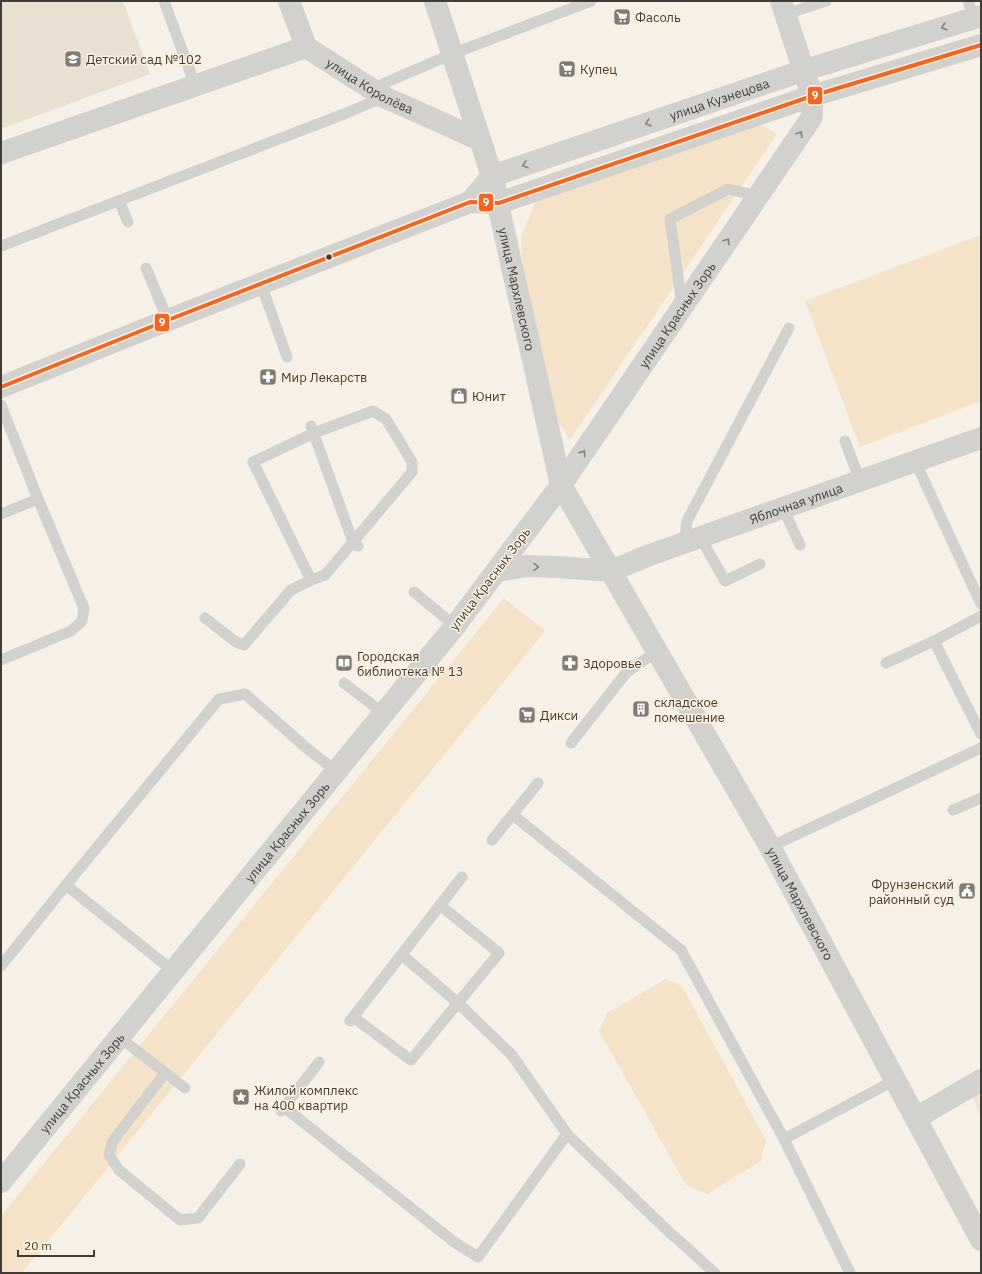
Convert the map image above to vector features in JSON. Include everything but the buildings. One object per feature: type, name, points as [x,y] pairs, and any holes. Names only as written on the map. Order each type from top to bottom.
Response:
[{"type":"street","points":[[1,154],[306,47],[289,1]]},
{"type":"street","name":"улица Мархлевского","points":[[435,1],[500,203],[499,209],[561,485],[770,847],[981,1240]]},
{"type":"street","name":"улица Красных Зорь","points":[[1,1182],[455,626],[497,571],[561,485],[812,117],[812,96],[783,8]]},
{"type":"street","name":"улица Кузнецова","points":[[470,202],[492,176],[974,12]]},
{"type":"street","name":"улица Кузнецова","points":[[1,387],[470,202],[500,203],[812,96],[981,45]]},
{"type":"street","name":"улица Королёва","points":[[306,47],[377,93],[480,140]]},
{"type":"street","name":"Яблочная улица","points":[[611,571],[647,556],[981,438]]},
{"type":"street","points":[[497,571],[526,566],[611,571]]},
{"type":"street","points":[[916,1118],[981,1080]]},
{"type":"lane","points":[[164,1],[195,86]]},
{"type":"lane","points":[[1,246],[344,114],[377,93],[452,54],[591,1]]},
{"type":"lane","points":[[783,8],[826,1]]},
{"type":"lane","points":[[682,307],[670,219],[728,189],[758,196]]},
{"type":"lane","points":[[119,201],[128,222]]},
{"type":"lane","points":[[146,268],[168,320]]},
{"type":"lane","points":[[260,284],[287,357]]},
{"type":"lane","points":[[760,564],[725,581],[692,540],[687,521],[789,328]]},
{"type":"lane","points":[[1,405],[38,499],[84,608],[82,621],[71,631],[1,660]]},
{"type":"lane","points":[[205,618],[236,642],[244,645],[291,590],[325,575],[356,544],[412,472],[412,462],[386,419],[373,411],[313,429],[253,462],[311,580]]},
{"type":"lane","points":[[313,429],[356,544]]},
{"type":"lane","points":[[845,441],[860,481]]},
{"type":"lane","points":[[915,461],[981,604]]},
{"type":"lane","points":[[1,514],[38,499]]},
{"type":"lane","points":[[784,508],[800,545]]},
{"type":"lane","points":[[414,592],[455,626]]},
{"type":"lane","points":[[886,663],[934,641],[981,616]]},
{"type":"lane","points":[[934,641],[981,734]]},
{"type":"lane","points":[[571,742],[626,673],[657,651]]},
{"type":"lane","points":[[344,682],[383,713]]},
{"type":"lane","points":[[1,966],[219,699],[245,694],[309,750],[336,771]]},
{"type":"lane","points":[[770,847],[981,748]]},
{"type":"lane","points":[[492,840],[538,783]]},
{"type":"lane","points":[[953,810],[981,798]]},
{"type":"lane","points":[[513,815],[681,950],[784,1139],[850,1273]]},
{"type":"lane","points":[[440,905],[499,953],[411,1060],[352,1019],[402,955],[440,905],[462,877]]},
{"type":"lane","points":[[66,885],[173,971]]},
{"type":"lane","points":[[402,955],[458,1003],[511,1054],[567,1134],[667,1230],[715,1273]]},
{"type":"lane","points":[[119,1037],[185,1088]]},
{"type":"lane","points":[[318,1062],[282,1109],[454,1242],[478,1257],[567,1134]]},
{"type":"lane","points":[[166,1073],[114,1141],[109,1155],[119,1170],[180,1220],[198,1218],[240,1164]]},
{"type":"lane","points":[[784,1139],[895,1080]]},
{"type":"shaded area","name":"Детский сад №102","points":[[1,1],[123,1],[150,74],[1,129]]},
{"type":"shaded area","points":[[747,125],[763,126],[777,134],[570,440],[539,392],[525,293],[521,237],[538,196]]},
{"type":"shaded area","points":[[981,235],[981,401],[860,447],[805,301]]},
{"type":"shaded area","points":[[504,598],[545,631],[22,1273],[1,1273],[1,1216]]},
{"type":"shaded area","points":[[666,979],[682,986],[766,1140],[761,1161],[707,1194],[686,1185],[599,1031],[607,1013]]},
{"type":"shaded area","points":[[981,1076],[981,1117],[967,1085]]},
{"type":"transit line","name":"9","points":[[1,387],[470,202],[499,203],[812,96],[981,45]]},
{"type":"place","name":"Фасоль","points":[[622,17]]},
{"type":"place","name":"Детский сад №102","points":[[73,59]]},
{"type":"place","name":"Купец","points":[[567,69]]},
{"type":"place","name":"Мир Лекарств","points":[[268,377]]},
{"type":"place","name":"Юнит","points":[[459,396]]},
{"type":"place","name":"Городская библиотека № 13","points":[[344,663]]},
{"type":"place","name":"Здоровье","points":[[570,663]]},
{"type":"place","name":"складское помешение","points":[[641,709]]},
{"type":"place","name":"Дикси","points":[[527,715]]},
{"type":"place","name":"Фрунзенский районный суд","points":[[967,891]]},
{"type":"place","name":"Жилой комплекс на 400 квартир","points":[[241,1097]]}]
